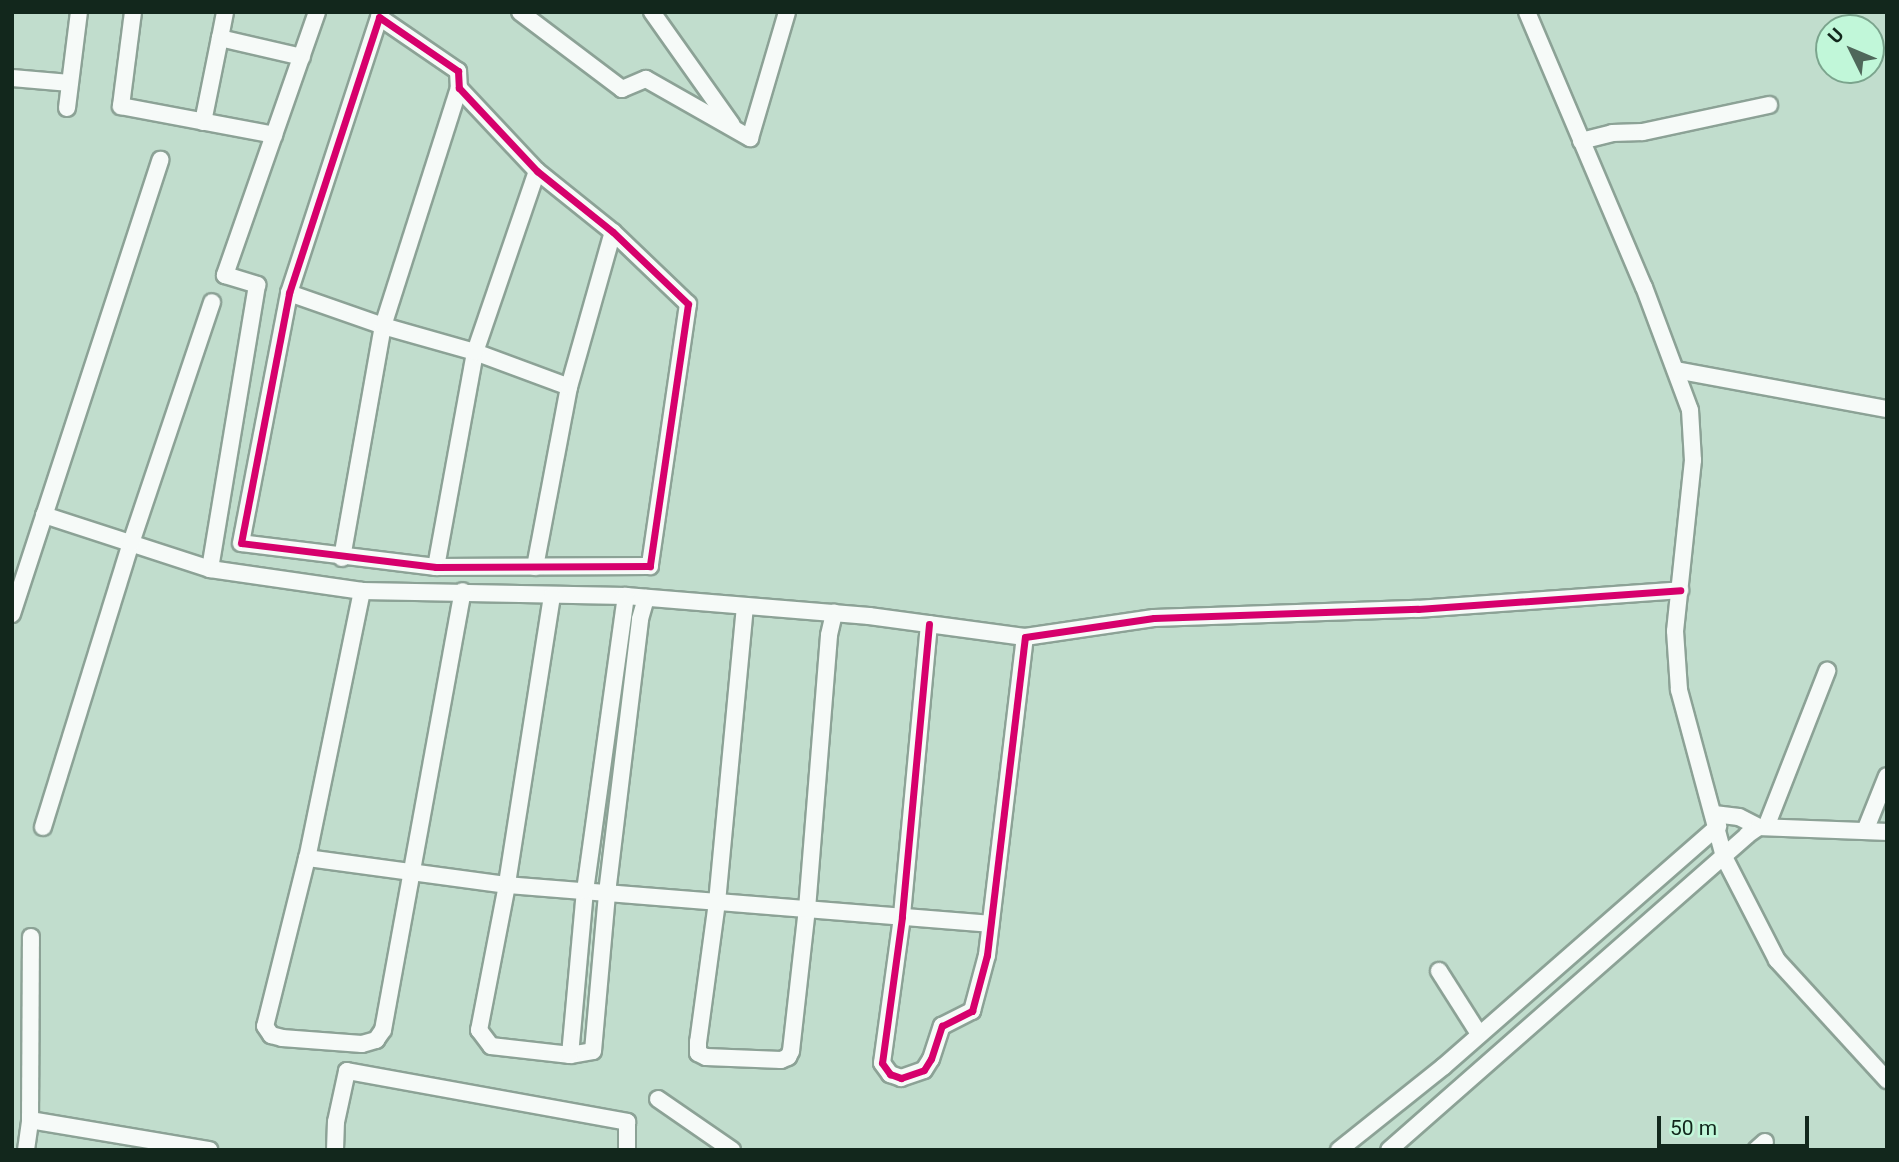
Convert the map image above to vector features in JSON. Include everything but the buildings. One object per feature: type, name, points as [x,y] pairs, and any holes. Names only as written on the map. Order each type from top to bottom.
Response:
[{"type":"street","points":[[67,108],[79,12]]},
{"type":"street","points":[[133,12],[121,106],[274,135]]},
{"type":"street","points":[[203,122],[225,12]]},
{"type":"street","points":[[210,569],[257,285],[225,275],[317,12]]},
{"type":"street","points":[[520,12],[622,89],[646,79],[750,138],[785,20],[772,12]]},
{"type":"street","points":[[533,12],[547,32]]},
{"type":"street","points":[[652,12],[735,130]]},
{"type":"street","points":[[1527,12],[1676,370],[1689,410],[1693,460],[1675,631],[1679,690],[1724,857],[1742,897],[1777,960],[1887,1080]]},
{"type":"street","points":[[342,558],[383,326],[459,88],[458,71],[379,17],[289,293],[241,543],[342,558],[436,568],[650,566],[688,304],[613,232],[537,171],[459,88]]},
{"type":"street","points":[[220,38],[302,57]]},
{"type":"street","points":[[12,78],[70,83]]},
{"type":"street","points":[[1581,141],[1612,133],[1643,132],[1769,105]]},
{"type":"street","points":[[12,614],[160,160]]},
{"type":"street","points":[[436,568],[475,352],[537,171]]},
{"type":"street","points":[[523,594],[569,387],[613,232]]},
{"type":"street","points":[[289,293],[383,326],[475,352],[569,387]]},
{"type":"street","points":[[43,827],[131,543],[212,302]]},
{"type":"street","points":[[1676,370],[1887,409]]},
{"type":"street","points":[[44,515],[210,569],[362,591],[626,596],[834,613],[1025,637],[1154,618],[1418,609],[1680,590]]},
{"type":"street","points":[[561,567],[507,885],[478,1030],[491,1046],[570,1055],[593,1051],[607,893],[640,619],[646,598]]},
{"type":"street","points":[[362,591],[307,858],[265,1026],[271,1035],[282,1038],[362,1044],[376,1040],[383,1030],[463,591]]},
{"type":"street","points":[[570,1055],[585,891],[626,596]]},
{"type":"street","points":[[745,606],[717,902],[698,1042],[698,1053],[706,1057],[788,1057],[792,1051],[807,909],[829,635],[834,613]]},
{"type":"street","points":[[929,624],[902,917],[882,1063],[890,1074],[901,1078],[924,1070],[931,1059],[942,1026],[972,1011],[987,955],[1025,637]]},
{"type":"street","points":[[1369,1129],[1387,1150],[1762,827],[1827,671]]},
{"type":"street","points":[[605,749],[624,753]]},
{"type":"street","points":[[1866,831],[1887,775]]},
{"type":"street","points":[[1339,1150],[1369,1129],[1479,1034],[1716,820],[1739,817],[1762,827],[1887,832]]},
{"type":"street","points":[[307,858],[507,885],[990,924]]},
{"type":"street","points":[[26,1150],[30,1121],[31,937]]},
{"type":"street","points":[[1439,971],[1479,1034]]},
{"type":"street","points":[[335,1150],[336,1122],[347,1071],[627,1122],[627,1150]]},
{"type":"street","points":[[658,1099],[732,1150]]},
{"type":"street","points":[[30,1121],[210,1150]]},
{"type":"cycle path","points":[[379,17],[458,71],[459,88],[537,171],[613,232],[688,304],[650,566],[436,567],[241,543],[289,293],[379,17]]},
{"type":"cycle path","points":[[929,624],[902,917],[882,1063],[890,1074],[901,1078],[924,1070],[931,1059],[942,1026],[972,1011],[987,955],[1025,637],[1154,618],[1418,609],[1680,590]]}]
